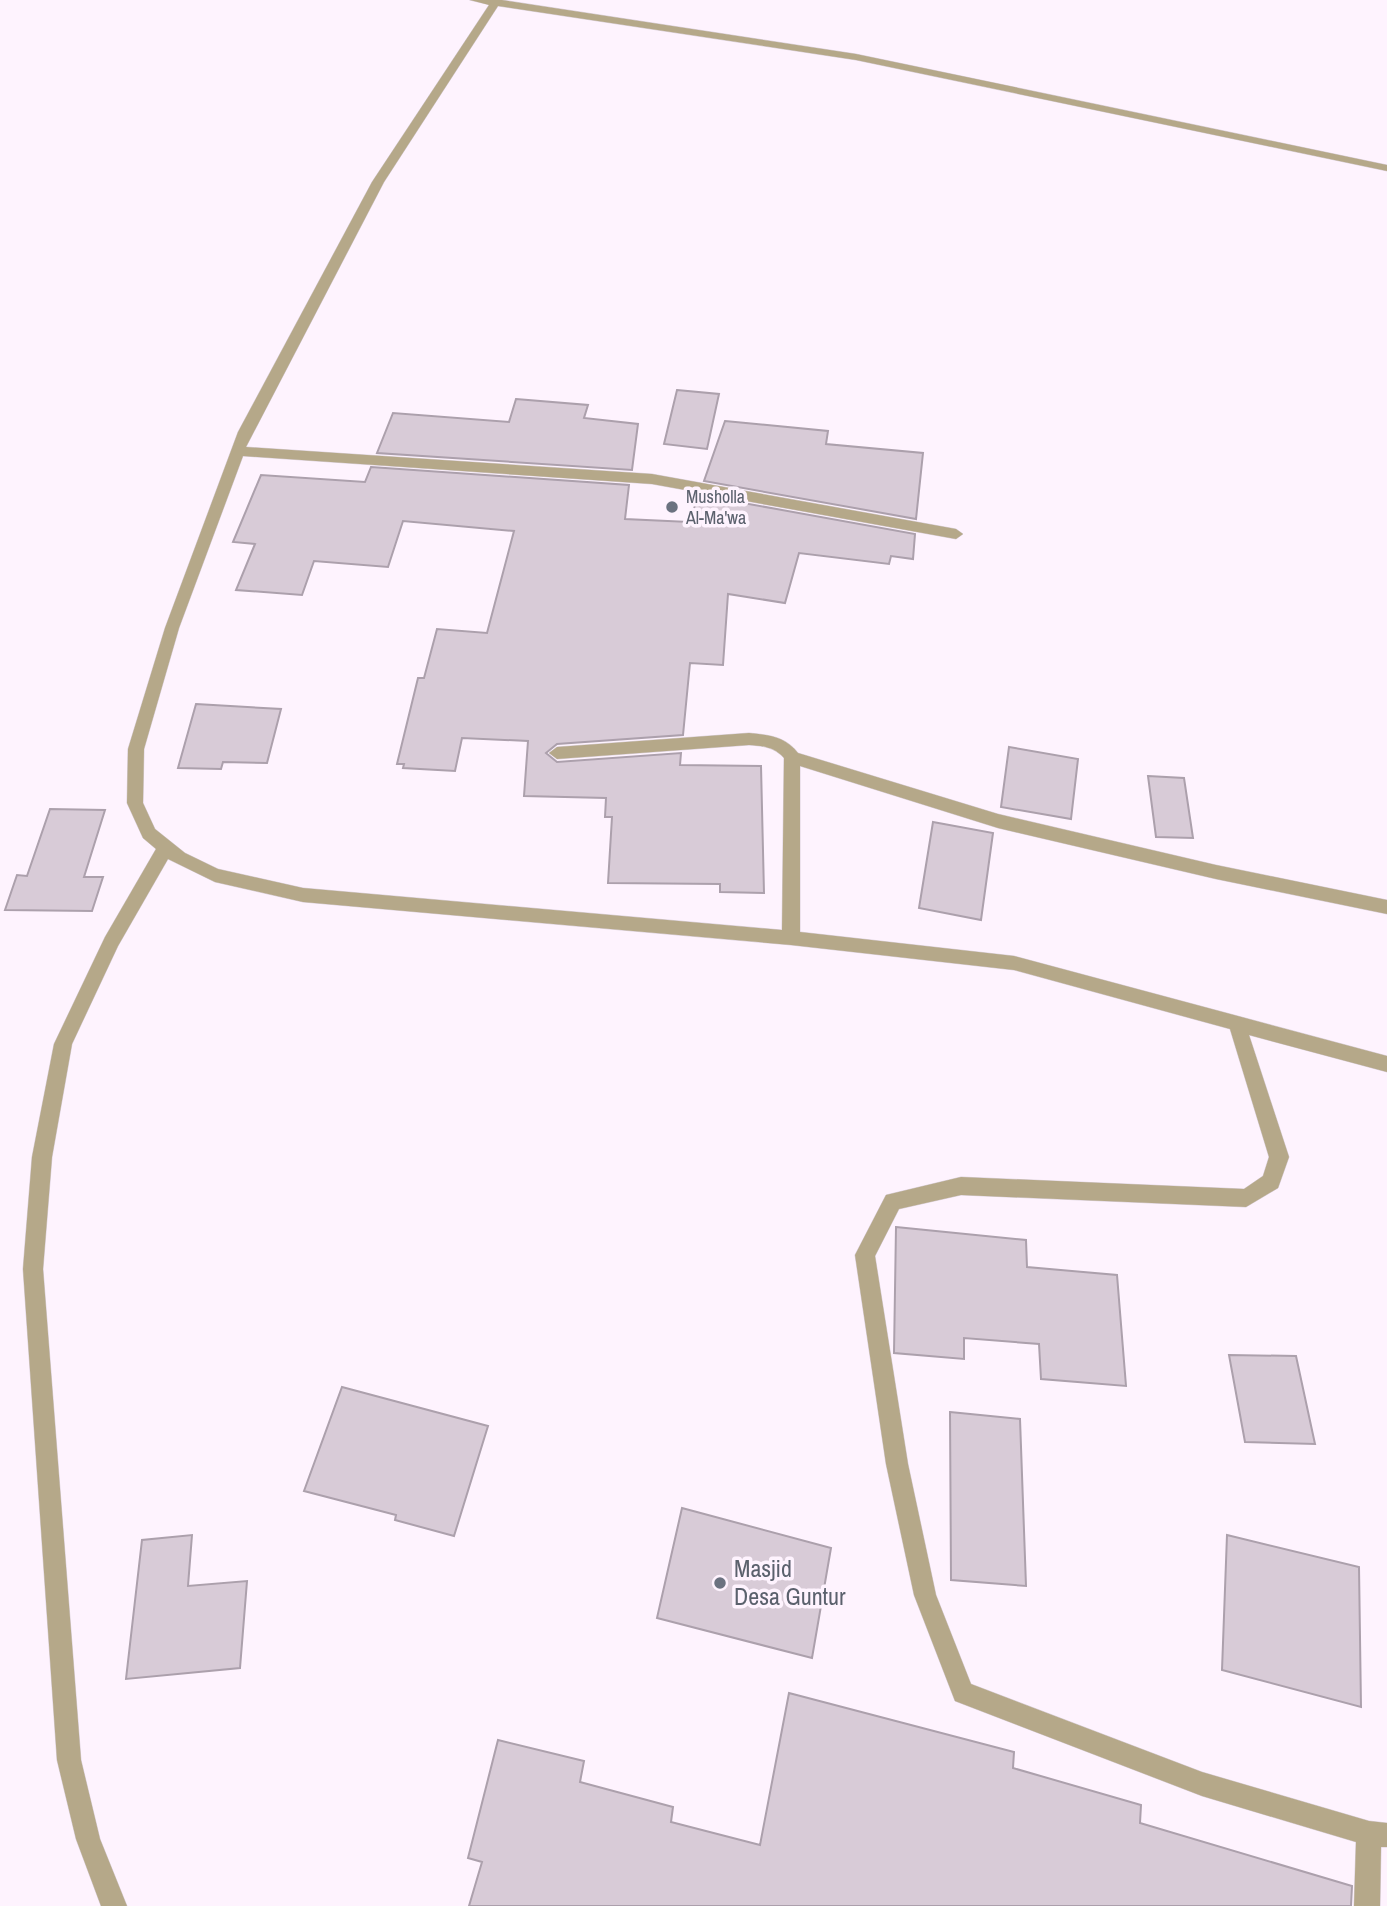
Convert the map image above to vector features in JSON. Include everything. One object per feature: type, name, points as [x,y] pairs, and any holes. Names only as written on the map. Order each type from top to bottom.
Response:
[{"type":"street","points":[[475,0],[496,1],[856,57],[1387,168]]},
{"type":"street","points":[[496,1],[378,182],[245,432],[172,628],[136,748],[135,803],[149,833],[179,858],[215,875],[303,895],[791,939],[1014,963],[1387,1065]]},
{"type":"street","points":[[238,451],[652,479],[956,534]]},
{"type":"street","points":[[557,753],[749,739],[778,742],[792,757],[998,821],[1216,872],[1387,907]]},
{"type":"street","points":[[791,939],[792,757]]},
{"type":"street","points":[[114,1906],[88,1839],[69,1760],[33,1269],[42,1157],[63,1044],[111,942],[166,847]]},
{"type":"street","points":[[1237,1024],[1279,1157],[1271,1182],[1246,1198],[961,1186],[893,1201],[865,1255],[897,1464],[925,1595],[963,1693],[1202,1784],[1378,1834],[1367,1906]]},
{"type":"building","points":[[677,390],[719,394],[707,449],[664,444]]},
{"type":"building","points":[[516,399],[588,405],[584,418],[638,424],[632,470],[377,453],[393,413],[509,422]]},
{"type":"building","points":[[725,421],[828,431],[826,444],[923,453],[916,519],[704,481]]},
{"type":"building","points":[[371,467],[629,485],[625,519],[689,522],[699,495],[915,534],[913,559],[891,556],[889,564],[799,553],[785,603],[728,594],[723,665],[690,663],[683,735],[557,744],[546,753],[557,762],[681,753],[680,765],[761,766],[764,893],[720,892],[720,884],[608,883],[612,817],[605,817],[606,798],[524,796],[528,741],[462,738],[455,771],[403,768],[404,764],[397,764],[418,678],[424,678],[437,629],[487,633],[514,531],[403,521],[388,567],[314,561],[302,595],[236,590],[255,544],[233,542],[261,475],[365,482]]},
{"type":"building","points":[[196,704],[281,709],[267,763],[223,762],[221,769],[178,768]]},
{"type":"building","points":[[1009,747],[1078,759],[1071,819],[1001,807]]},
{"type":"building","points":[[1148,776],[1184,778],[1193,838],[1156,837]]},
{"type":"building","points":[[50,809],[105,810],[84,877],[103,877],[92,911],[5,910],[17,875],[27,876]]},
{"type":"building","points":[[933,822],[993,833],[981,920],[919,908]]},
{"type":"building","points":[[896,1227],[1026,1240],[1027,1267],[1117,1275],[1126,1386],[1041,1379],[1039,1344],[964,1338],[964,1359],[894,1353]]},
{"type":"building","points":[[1229,1355],[1296,1356],[1315,1444],[1245,1442]]},
{"type":"building","points":[[342,1387],[488,1426],[454,1536],[395,1520],[396,1515],[304,1491]]},
{"type":"building","points":[[950,1412],[1020,1419],[1026,1586],[951,1580]]},
{"type":"building","points":[[682,1508],[831,1548],[812,1658],[657,1618]]},
{"type":"building","points":[[192,1535],[188,1586],[247,1581],[240,1668],[126,1679],[142,1540]]},
{"type":"building","points":[[1227,1535],[1359,1567],[1361,1707],[1222,1670]]},
{"type":"building","points":[[789,1693],[1014,1752],[1013,1768],[1141,1805],[1140,1823],[1352,1886],[1351,1906],[469,1906],[482,1862],[468,1858],[498,1740],[584,1761],[580,1782],[673,1807],[671,1822],[760,1845]]},
{"type":"place","name":"Musholla Al-Ma'wa","points":[[672,507]]},
{"type":"place","name":"Masjid Desa Guntur","points":[[720,1583]]}]
